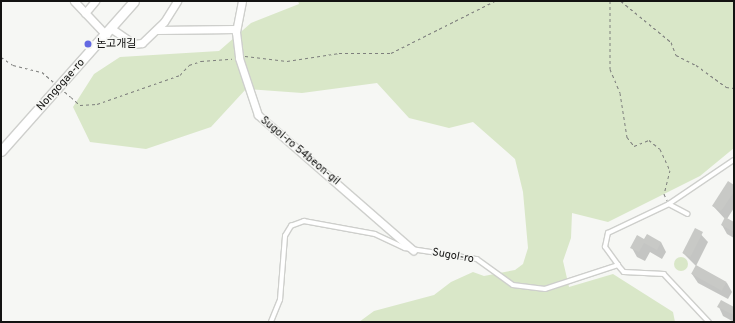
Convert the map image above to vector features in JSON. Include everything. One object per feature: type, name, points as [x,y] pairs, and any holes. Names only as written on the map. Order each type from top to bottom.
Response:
[{"type":"main road","name":"Nongogae-ro","points":[[1,150],[109,32],[134,1]]},
{"type":"street","points":[[74,1],[85,13],[109,32],[134,44],[142,43],[157,30],[177,1]]},
{"type":"street","points":[[85,13],[95,1]]},
{"type":"street","name":"Sugol-ro 54beon-gil","points":[[242,1],[236,30],[239,58],[258,115],[413,250]]},
{"type":"street","points":[[157,30],[236,30]]},
{"type":"lane","points":[[708,322],[664,274],[624,272],[605,247],[608,233],[669,204],[734,160]]},
{"type":"lane","points":[[669,204],[688,214]]},
{"type":"lane","name":"Sugol-ro","points":[[271,322],[280,300],[285,236],[297,222],[375,234],[413,250],[477,259],[502,280],[545,289],[618,265]]},
{"type":"path","points":[[1,57],[13,65],[42,72],[71,97],[87,107],[180,75],[189,65],[201,61],[239,58],[250,55],[286,61],[339,54],[391,53],[495,1]]},
{"type":"path","points":[[610,1],[610,69],[620,93],[627,137],[634,146],[649,140],[656,143],[670,170],[664,194],[669,204]]},
{"type":"path","points":[[621,1],[671,42],[676,55],[696,64],[726,87],[734,88]]},
{"type":"green space","points":[[298,1],[734,1],[734,148],[700,176],[608,222],[572,213],[571,238],[563,261],[569,287],[613,274],[673,312],[675,322],[359,322],[374,311],[434,295],[451,282],[473,272],[484,276],[515,270],[523,264],[528,248],[523,192],[515,159],[473,122],[449,128],[409,118],[377,83],[302,93],[246,89],[211,127],[146,149],[90,142],[73,107],[94,74],[120,57],[219,51],[251,23],[299,4]]},
{"type":"green space","points":[[681,257],[686,259],[688,264],[686,269],[681,271],[676,269],[674,264],[676,259]]},
{"type":"building","points":[[728,181],[734,185],[734,192],[721,211],[712,206]]},
{"type":"building","points":[[725,217],[734,222],[734,232],[721,225]]},
{"type":"building","points":[[695,228],[703,232],[690,257],[682,253]]},
{"type":"building","points":[[647,234],[661,242],[657,250],[644,243],[639,252],[630,248],[637,235],[644,239]]},
{"type":"building","points":[[696,265],[727,282],[722,291],[691,274]]},
{"type":"building","points":[[721,300],[734,307],[734,315],[717,307]]},
{"type":"place","name":"논고개길","points":[[88,44]]}]
